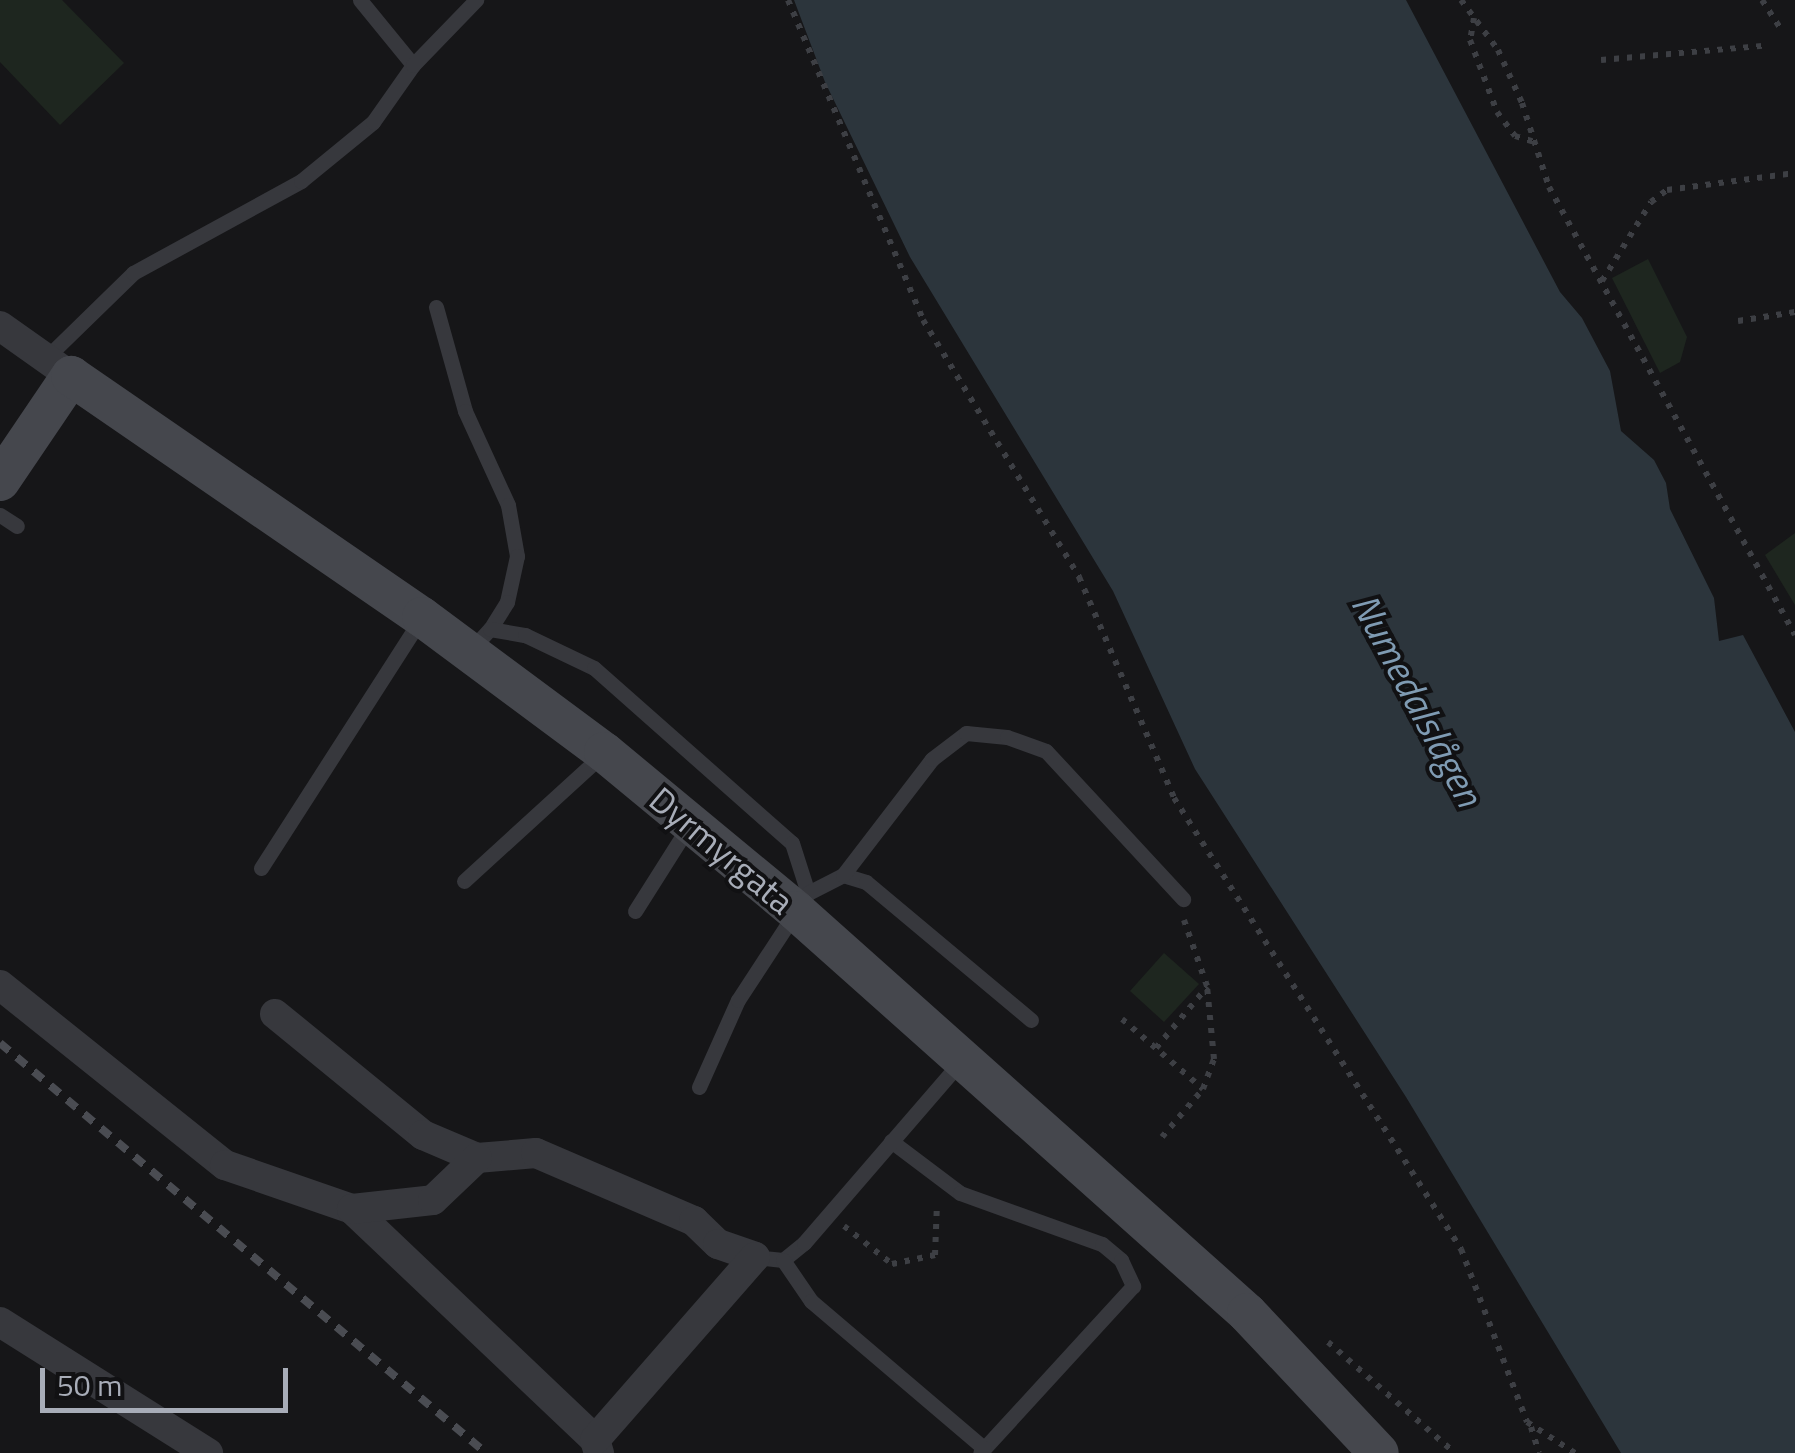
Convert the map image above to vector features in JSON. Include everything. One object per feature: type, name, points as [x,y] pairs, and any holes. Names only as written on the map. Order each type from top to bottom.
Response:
[{"type":"main road","points":[[0,481],[58,367]]},
{"type":"main road","name":"Dyrmyrgata","points":[[58,367],[422,618],[479,640],[690,824],[802,902],[964,1058],[1248,1313],[1380,1453]]},
{"type":"street","name":"Dyrmyrgata","points":[[0,326],[58,367]]},
{"type":"street","points":[[0,984],[226,1165],[352,1210],[597,1447],[769,1258],[718,1244],[694,1221],[536,1153],[477,1158],[423,1135],[274,1014]]},
{"type":"street","points":[[352,1210],[433,1200],[477,1158]]},
{"type":"street","points":[[0,1322],[208,1453]]},
{"type":"lane","points":[[360,0],[413,65]]},
{"type":"lane","points":[[58,367],[133,273],[301,180],[373,122],[413,65],[476,0]]},
{"type":"lane","points":[[436,307],[464,411],[508,505],[517,556],[507,602],[479,640]]},
{"type":"lane","points":[[0,515],[17,526]]},
{"type":"lane","points":[[262,868],[422,618]]},
{"type":"lane","points":[[479,640],[525,635],[594,668],[792,844],[802,902]]},
{"type":"lane","points":[[699,1087],[738,1000],[802,902],[842,875],[932,759],[966,734],[1007,736],[1046,751],[1183,899]]},
{"type":"lane","points":[[464,881],[604,752]]},
{"type":"lane","points":[[635,910],[690,824]]},
{"type":"lane","points":[[842,875],[866,882],[1031,1020]]},
{"type":"lane","points":[[891,1141],[938,1182],[1102,1244],[1121,1260],[1133,1286],[982,1450],[811,1301],[769,1258],[829,1213],[891,1141],[964,1058]]},
{"type":"path","points":[[788,0],[923,320],[1079,577],[1174,798],[1460,1249],[1527,1422],[1538,1437],[1539,1453]]},
{"type":"path","points":[[1461,0],[1498,50],[1535,142],[1548,187],[1795,635]]},
{"type":"path","points":[[1762,0],[1780,28]]},
{"type":"path","points":[[1474,18],[1470,40],[1497,112],[1515,136],[1535,142]]},
{"type":"path","points":[[1601,60],[1762,46]]},
{"type":"path","points":[[1602,281],[1651,202],[1667,190],[1795,172]]},
{"type":"path","points":[[1738,320],[1795,312]]},
{"type":"path","points":[[1162,1137],[1203,1088],[1214,1059],[1208,986],[1184,926],[1183,899]]},
{"type":"path","points":[[1156,1048],[1208,986]]},
{"type":"path","points":[[1122,1019],[1203,1088]]},
{"type":"path","points":[[829,1213],[892,1264],[935,1255],[938,1182]]},
{"type":"path","points":[[1311,1329],[1455,1453]]},
{"type":"path","points":[[1527,1422],[1576,1453]]},
{"type":"shaded area","points":[[0,0],[62,0],[124,63],[60,125],[0,62]]},
{"type":"shaded area","points":[[1648,259],[1687,337],[1680,362],[1660,373],[1612,278]]},
{"type":"shaded area","points":[[1795,533],[1795,605],[1765,555]]},
{"type":"shaded area","points":[[1164,953],[1199,984],[1164,1022],[1130,991]]},
{"type":"water","name":"Numedalslågen","points":[[794,0],[1406,0],[1560,292],[1582,318],[1610,371],[1621,431],[1654,460],[1666,483],[1670,509],[1714,598],[1719,641],[1743,635],[1795,732],[1795,1453],[1621,1453],[1406,1097],[1195,769],[1113,591],[910,257],[825,82]]},
{"type":"railway","points":[[0,1043],[486,1453]]}]
